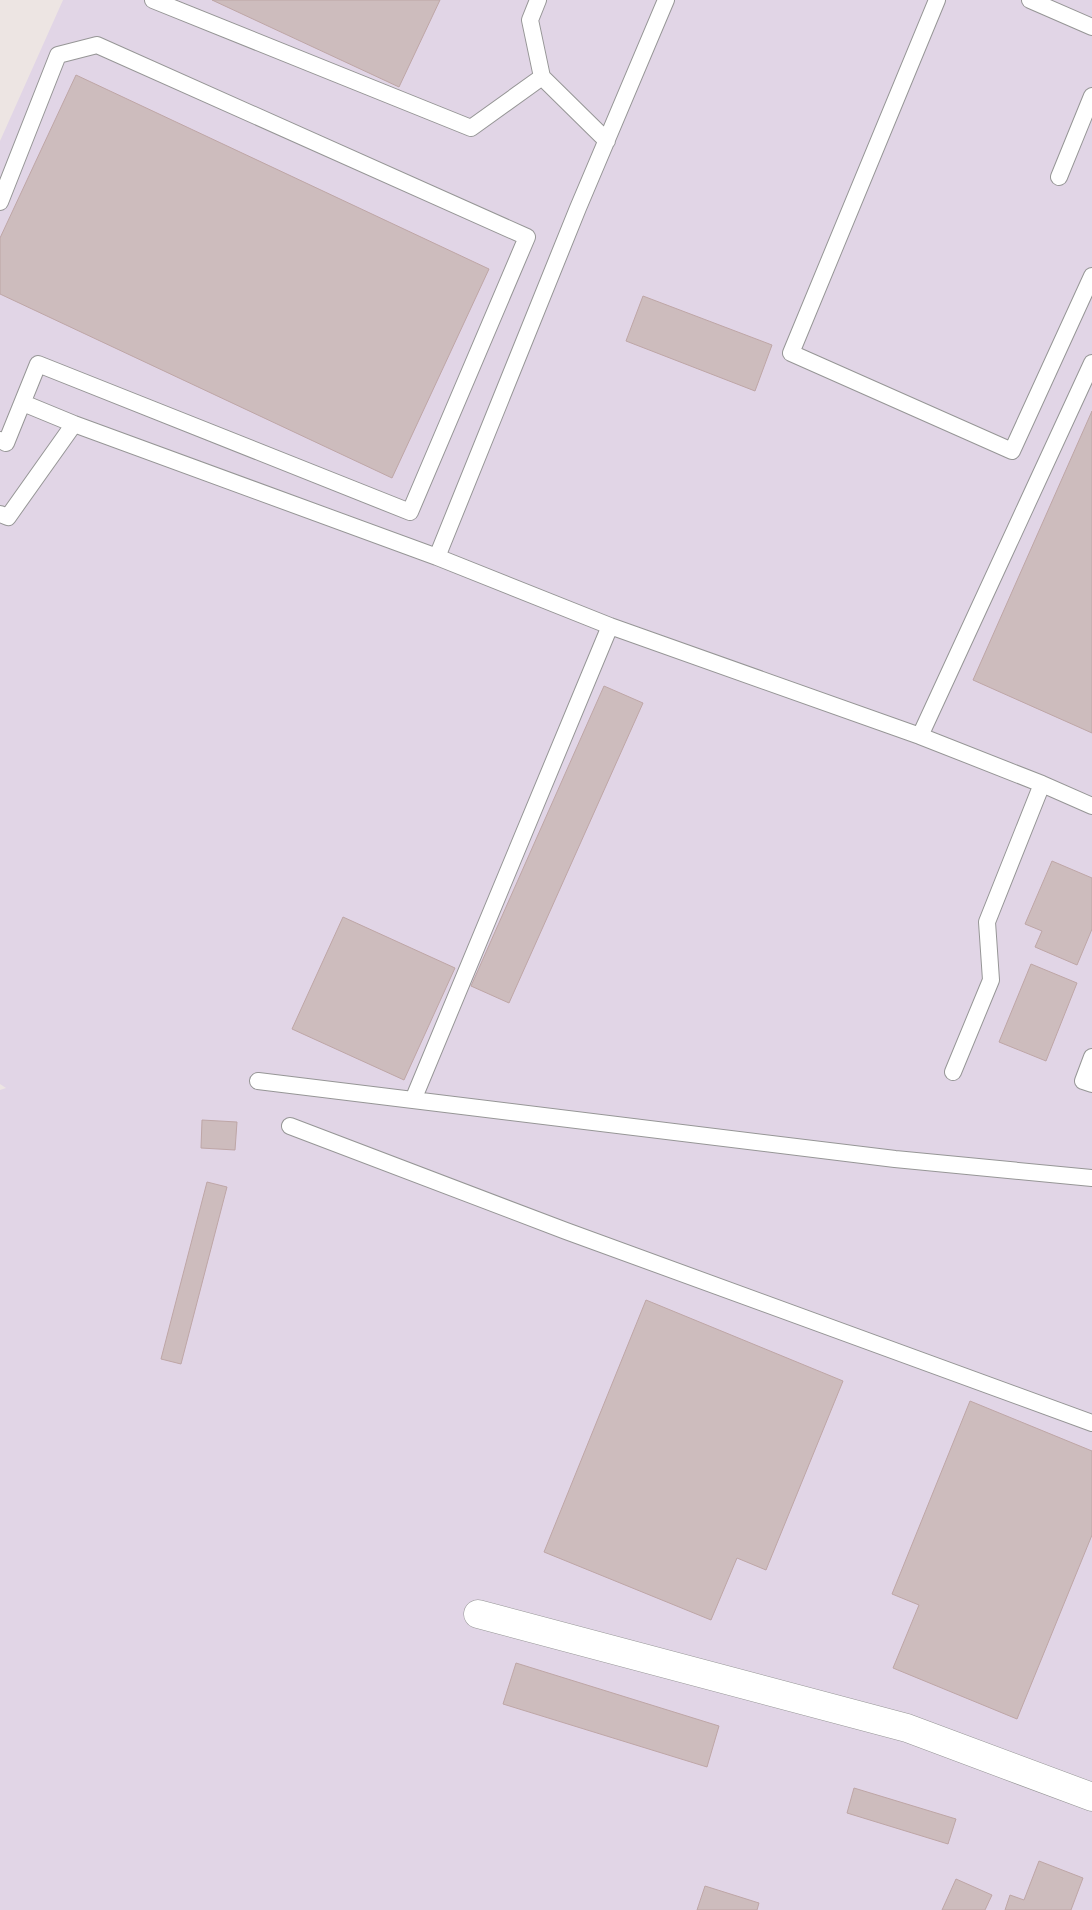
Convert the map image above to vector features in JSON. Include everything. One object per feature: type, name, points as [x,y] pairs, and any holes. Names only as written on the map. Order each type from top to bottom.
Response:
[{"type":"street","points":[[478,1614],[907,1728],[1092,1797]]},
{"type":"lane","points":[[153,0],[471,128],[542,77]]},
{"type":"lane","points":[[538,0],[530,20],[542,77],[607,141]]},
{"type":"lane","points":[[437,557],[666,0]]},
{"type":"lane","points":[[937,0],[792,353],[1012,451],[1092,276]]},
{"type":"lane","points":[[1030,0],[1092,27]]},
{"type":"lane","points":[[0,202],[58,55],[97,45],[527,237],[410,512],[38,364],[6,443],[0,440]]},
{"type":"lane","points":[[1060,177],[1092,96]]},
{"type":"lane","points":[[920,736],[1092,363]]},
{"type":"lane","points":[[23,403],[74,424],[437,557],[610,626],[920,736],[1042,784],[1092,806]]},
{"type":"lane","points":[[0,514],[8,517],[74,424]]},
{"type":"lane","points":[[413,1100],[610,626]]},
{"type":"lane","points":[[953,1072],[991,980],[986,922],[1042,784]]},
{"type":"lane","points":[[1092,1057],[1083,1081],[1092,1084]]},
{"type":"lane","points":[[258,1082],[896,1160],[1092,1178]]},
{"type":"lane","points":[[290,1126],[566,1231],[1092,1423]]},
{"type":"shaded area","points":[[63,0],[1092,0],[1092,1910],[0,1910],[0,1090],[6,1088],[0,1084],[0,141]]},
{"type":"building","points":[[212,0],[440,0],[399,87]]},
{"type":"building","points":[[76,75],[489,269],[392,478],[0,294],[0,238]]},
{"type":"building","points":[[643,296],[772,345],[755,391],[626,341]]},
{"type":"building","points":[[1092,411],[1092,733],[973,680]]},
{"type":"building","points":[[604,686],[643,703],[509,1003],[471,986]]},
{"type":"building","points":[[1052,861],[1092,878],[1092,929],[1077,965],[1035,947],[1042,931],[1025,924]]},
{"type":"building","points":[[343,917],[455,968],[404,1080],[292,1029]]},
{"type":"building","points":[[1031,964],[1077,983],[1046,1061],[999,1042]]},
{"type":"building","points":[[202,1120],[237,1122],[235,1150],[201,1148]]},
{"type":"building","points":[[207,1182],[227,1187],[181,1364],[161,1359]]},
{"type":"building","points":[[646,1300],[843,1381],[766,1570],[737,1558],[711,1620],[544,1552]]},
{"type":"building","points":[[970,1401],[1092,1451],[1092,1535],[1017,1719],[893,1668],[919,1605],[892,1594]]},
{"type":"building","points":[[516,1663],[719,1726],[707,1767],[503,1704]]},
{"type":"building","points":[[854,1788],[956,1819],[948,1844],[847,1813]]},
{"type":"building","points":[[1039,1861],[1083,1878],[1071,1910],[1005,1910],[1010,1895],[1024,1900]]},
{"type":"building","points":[[956,1879],[992,1895],[985,1910],[942,1910]]},
{"type":"building","points":[[705,1886],[759,1903],[757,1910],[697,1910]]}]
